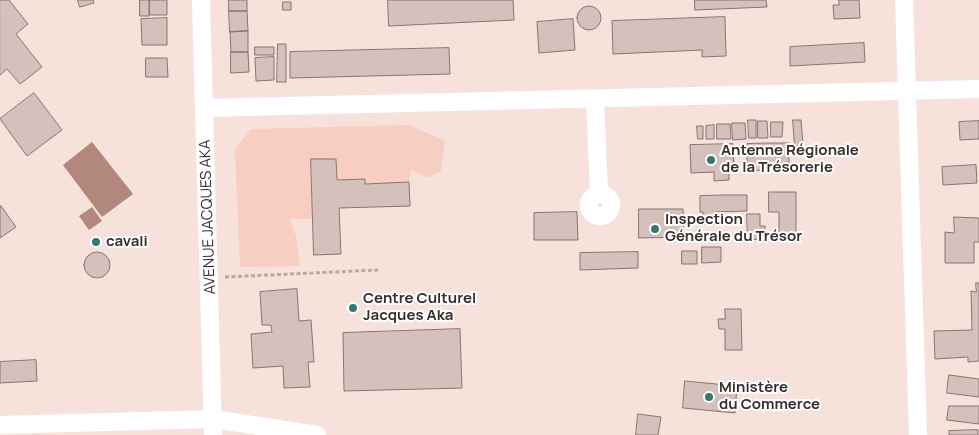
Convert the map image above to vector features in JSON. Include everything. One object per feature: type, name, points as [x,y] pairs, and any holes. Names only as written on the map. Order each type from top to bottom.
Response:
[{"type":"street","name":"AVENUE JACQUES AKA","points":[[201,0],[213,427]]},
{"type":"street","points":[[904,0],[918,435]]},
{"type":"street","points":[[204,108],[979,89]]},
{"type":"street","points":[[595,99],[599,193]]},
{"type":"street","points":[[0,425],[213,427],[317,435]]},
{"type":"path","points":[[209,278],[378,270]]},
{"type":"shaded area","points":[[409,125],[445,141],[441,171],[427,178],[411,169],[409,182],[365,184],[365,179],[337,180],[336,159],[311,160],[313,219],[290,219],[296,236],[300,266],[240,267],[235,149],[251,129]]},
{"type":"shaded area","points":[[92,142],[133,194],[102,217],[63,165]]},
{"type":"shaded area","points":[[92,207],[102,221],[89,230],[79,216]]},
{"type":"building","points":[[0,0],[9,0],[28,24],[16,34],[42,67],[20,84],[7,69],[0,75]]},
{"type":"building","points":[[78,0],[93,0],[94,3],[80,7]]},
{"type":"building","points":[[140,0],[149,0],[149,16],[140,16]]},
{"type":"building","points":[[150,0],[167,0],[167,15],[150,15]]},
{"type":"building","points":[[229,0],[247,0],[247,11],[229,11]]},
{"type":"building","points":[[388,0],[513,0],[514,20],[389,26]]},
{"type":"building","points":[[695,0],[766,0],[767,7],[695,10]]},
{"type":"building","points":[[839,0],[859,0],[860,18],[834,19],[833,5],[839,5]]},
{"type":"building","points":[[283,2],[291,2],[291,10],[283,10]]},
{"type":"building","points":[[589,6],[598,9],[601,18],[598,27],[589,30],[580,27],[577,18],[580,9]]},
{"type":"building","points":[[229,11],[247,11],[248,31],[230,32]]},
{"type":"building","points":[[725,17],[726,56],[702,57],[702,50],[613,54],[612,21]]},
{"type":"building","points":[[167,18],[167,45],[142,45],[141,19]]},
{"type":"building","points":[[573,19],[575,50],[539,53],[537,22]]},
{"type":"building","points":[[248,31],[248,52],[231,52],[230,32]]},
{"type":"building","points":[[864,43],[865,62],[790,66],[790,47]]},
{"type":"building","points":[[278,44],[286,44],[286,82],[277,82]]},
{"type":"building","points":[[255,47],[274,47],[274,55],[255,55]]},
{"type":"building","points":[[449,48],[450,74],[290,78],[290,52]]},
{"type":"building","points":[[231,52],[248,52],[249,72],[231,73]]},
{"type":"building","points":[[274,57],[274,80],[256,81],[255,58]]},
{"type":"building","points":[[146,58],[167,58],[168,77],[146,77]]},
{"type":"building","points":[[34,93],[62,130],[27,156],[0,119]]},
{"type":"building","points":[[748,120],[756,120],[756,138],[749,138]]},
{"type":"building","points":[[793,120],[801,120],[803,145],[795,146]]},
{"type":"building","points":[[758,121],[767,121],[768,138],[758,138]]},
{"type":"building","points":[[979,121],[979,139],[960,140],[959,122]]},
{"type":"building","points":[[771,122],[783,122],[782,137],[771,137]]},
{"type":"building","points":[[732,123],[745,123],[746,139],[733,140]]},
{"type":"building","points":[[717,124],[730,124],[731,139],[717,139]]},
{"type":"building","points":[[714,125],[714,139],[706,139],[706,126]]},
{"type":"building","points":[[697,126],[703,126],[703,139],[698,139]]},
{"type":"building","points":[[789,143],[789,169],[747,171],[747,144]]},
{"type":"building","points":[[733,144],[734,172],[729,172],[729,180],[714,181],[714,172],[691,173],[690,145]]},
{"type":"building","points":[[311,159],[336,159],[337,180],[365,179],[365,184],[409,182],[410,206],[339,208],[341,254],[314,255]]},
{"type":"building","points":[[976,165],[977,183],[943,185],[942,167]]},
{"type":"building","points":[[769,192],[796,192],[796,235],[779,235],[779,212],[769,212]]},
{"type":"building","points":[[747,195],[747,211],[715,212],[715,224],[703,224],[703,212],[700,212],[700,196]]},
{"type":"building","points":[[1,206],[16,227],[0,238],[0,208]]},
{"type":"building","points":[[639,209],[683,209],[684,237],[639,238]]},
{"type":"building","points":[[577,212],[578,240],[534,240],[534,213]]},
{"type":"building","points":[[747,214],[760,214],[760,226],[765,226],[765,231],[760,231],[760,239],[748,240]]},
{"type":"building","points":[[954,217],[979,218],[979,242],[974,242],[974,263],[945,263],[945,232],[954,233]]},
{"type":"building","points":[[702,247],[721,247],[721,262],[702,263]]},
{"type":"building","points":[[682,251],[697,251],[697,264],[682,264]]},
{"type":"building","points":[[97,252],[106,256],[110,265],[106,274],[97,278],[88,274],[84,265],[88,256]]},
{"type":"building","points":[[638,252],[638,268],[580,270],[580,253]]},
{"type":"building","points":[[976,283],[979,283],[979,361],[968,362],[968,357],[935,359],[934,331],[972,330],[971,291],[976,292]]},
{"type":"building","points":[[297,289],[299,321],[311,320],[314,362],[308,362],[310,387],[284,388],[283,366],[253,368],[251,334],[272,332],[271,325],[262,325],[260,292]]},
{"type":"building","points":[[725,309],[741,309],[742,350],[725,350],[725,329],[719,329],[718,319],[725,319]]},
{"type":"building","points":[[460,329],[462,388],[344,391],[343,333]]},
{"type":"building","points":[[36,360],[37,381],[0,383],[0,362]]},
{"type":"building","points":[[949,375],[979,379],[979,397],[947,393]]},
{"type":"building","points":[[685,381],[737,386],[735,413],[683,408]]},
{"type":"building","points":[[949,406],[979,406],[979,424],[947,420]]},
{"type":"building","points":[[638,414],[661,417],[658,435],[636,435]]},
{"type":"building","points":[[978,430],[978,435],[949,435],[949,431]]},
{"type":"place","name":"Antenne Régionale de la Trésorerie","points":[[711,160]]},
{"type":"place","name":"Inspection Générale du Trésor","points":[[655,229]]},
{"type":"place","name":"cavali","points":[[96,242]]},
{"type":"place","name":"Centre Culturel Jacques Aka","points":[[353,308]]},
{"type":"place","name":"Ministère du Commerce","points":[[709,397]]}]
